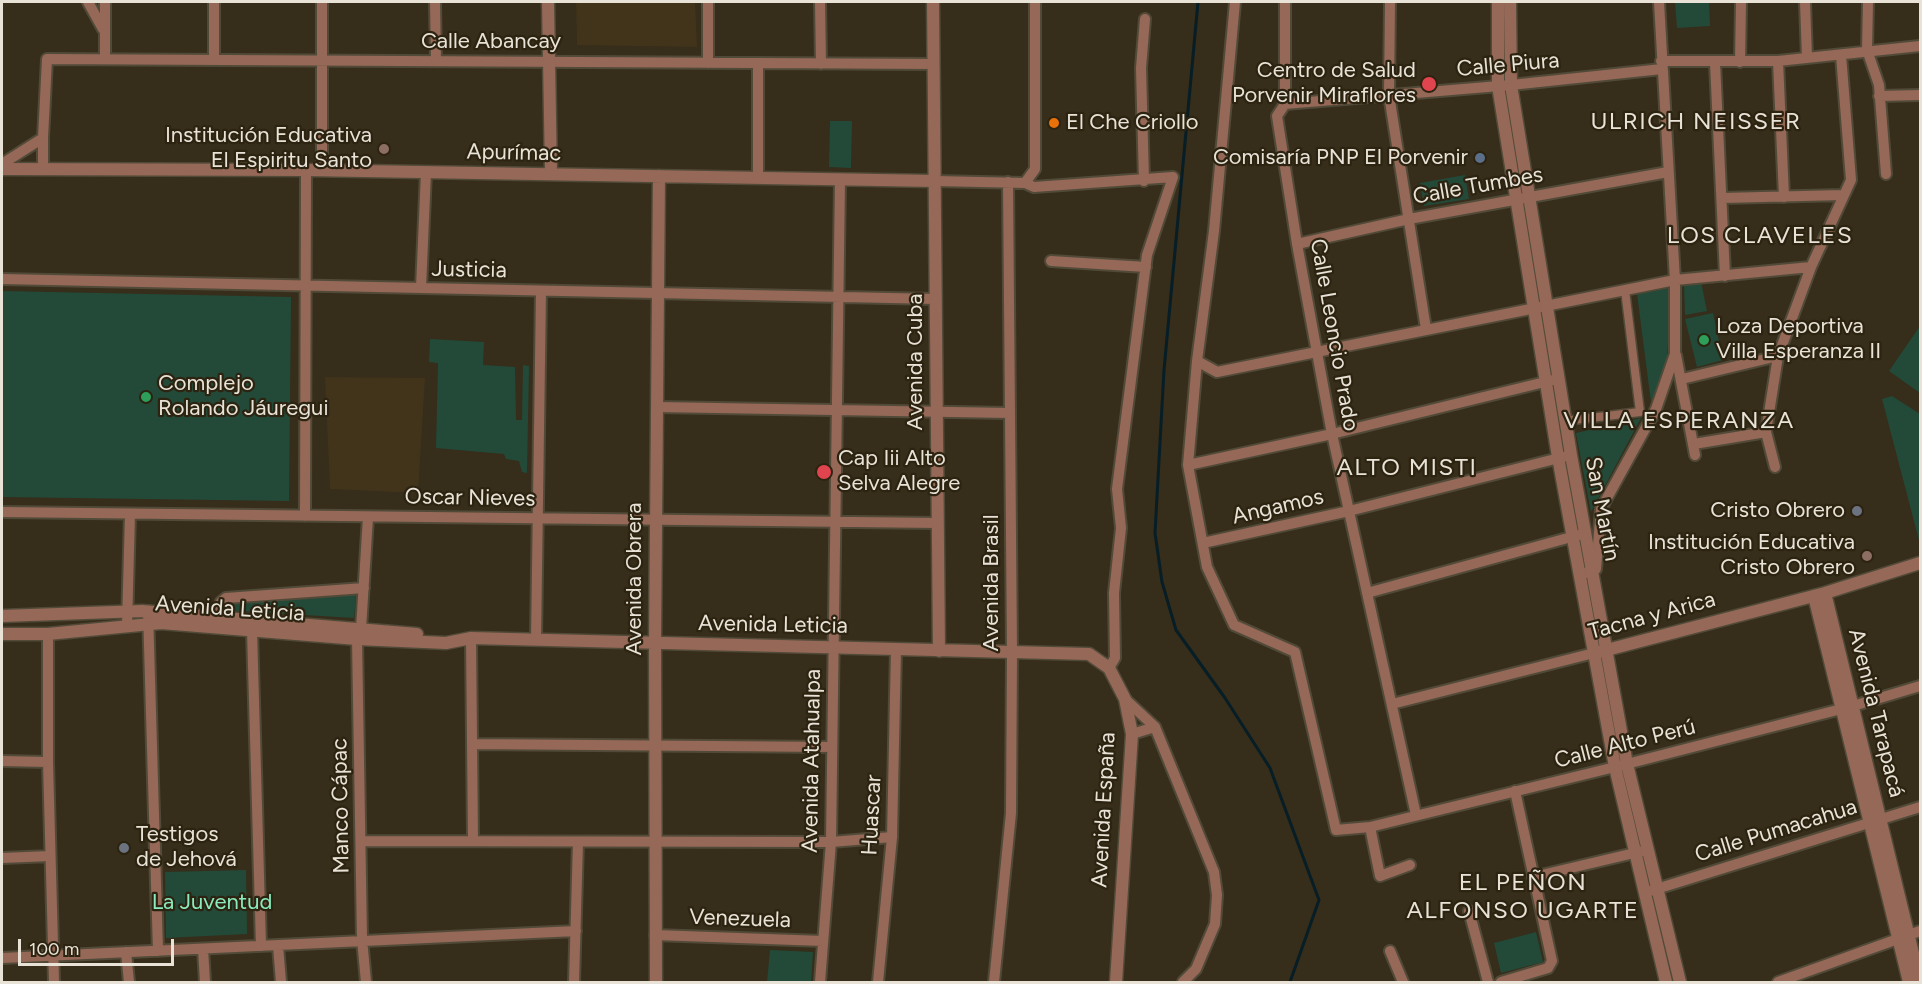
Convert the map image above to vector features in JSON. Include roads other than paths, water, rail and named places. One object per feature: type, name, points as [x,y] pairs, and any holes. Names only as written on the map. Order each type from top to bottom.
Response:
[{"type":"street","points":[[88,2],[105,32]]},
{"type":"street","points":[[105,2],[105,59]]},
{"type":"street","points":[[214,2],[214,60]]},
{"type":"street","points":[[322,2],[322,170]]},
{"type":"street","points":[[435,2],[436,61]]},
{"type":"street","points":[[548,2],[551,174]]},
{"type":"street","points":[[708,2],[708,63]]},
{"type":"street","points":[[820,2],[821,64]]},
{"type":"street","name":"Avenida Cuba","points":[[933,2],[939,651]]},
{"type":"street","points":[[1025,183],[1035,169],[1035,2]]},
{"type":"street","points":[[1203,543],[1188,465],[1197,361],[1214,231],[1235,2]]},
{"type":"street","name":"Calle Leoncio Prado","points":[[1285,2],[1285,104],[1277,116],[1297,244],[1332,434],[1416,815]]},
{"type":"street","points":[[1390,2],[1389,95],[1426,329]]},
{"type":"street","name":"San Martín","points":[[1498,2],[1504,45],[1505,86],[1516,199],[1559,378],[1565,421],[1564,456],[1573,536],[1587,574]]},
{"type":"street","name":"San Martín","points":[[1504,45],[1510,2]]},
{"type":"street","points":[[1659,2],[1675,280],[1675,354],[1695,449],[1766,432]]},
{"type":"street","points":[[1740,62],[1741,2]]},
{"type":"street","points":[[1805,2],[1807,58]]},
{"type":"street","points":[[1868,2],[1868,50],[1879,86],[1887,174]]},
{"type":"street","points":[[1144,181],[1141,68],[1145,19]]},
{"type":"street","name":"Calle Piura","points":[[1285,104],[1505,86],[1662,65],[1778,61],[1920,46]]},
{"type":"street","points":[[1775,467],[1766,432],[1778,356],[1811,267],[1851,180],[1841,55]]},
{"type":"street","name":"Calle Abancay","points":[[43,138],[47,59],[934,64]]},
{"type":"street","points":[[1778,61],[1784,197]]},
{"type":"street","points":[[758,63],[758,178]]},
{"type":"street","points":[[1715,63],[1725,276]]},
{"type":"street","name":"San Martín","points":[[1505,86],[1529,197],[1541,306],[1545,382],[1586,533],[1587,574],[1634,853],[1666,982]]},
{"type":"street","points":[[1879,96],[1920,95]]},
{"type":"street","points":[[2,164],[43,138]]},
{"type":"street","points":[[43,138],[44,168]]},
{"type":"street","name":"Apurímac","points":[[2,169],[322,170],[840,179],[1008,182],[1025,183],[1034,187],[1144,181],[1173,177],[1147,255],[1146,267]]},
{"type":"street","points":[[305,516],[306,170]]},
{"type":"street","points":[[421,288],[426,172]]},
{"type":"street","name":"Calle Tumbes","points":[[1297,244],[1409,219],[1668,172]]},
{"type":"street","name":"Avenida Obrera","points":[[656,982],[655,643],[659,176]]},
{"type":"street","name":"Avenida Atahualpa","points":[[820,982],[831,842],[840,179]]},
{"type":"street","name":"Avenida Brasil","points":[[994,982],[1011,813],[1008,182]]},
{"type":"street","points":[[1722,198],[1843,195]]},
{"type":"street","points":[[1051,261],[1146,267],[1117,489],[1120,528],[1114,593],[1115,658],[1109,668]]},
{"type":"street","points":[[1197,361],[1217,372],[1675,280],[1811,267]]},
{"type":"street","name":"Justicia","points":[[2,279],[936,299]]},
{"type":"street","points":[[1565,421],[1640,412],[1625,290]]},
{"type":"street","points":[[536,640],[541,291]]},
{"type":"street","points":[[1587,574],[1598,564],[1598,528],[1601,509],[1656,410],[1675,354]]},
{"type":"street","points":[[1682,379],[1778,356]]},
{"type":"street","points":[[1188,465],[1332,434],[1559,378]]},
{"type":"street","points":[[657,407],[1010,413]]},
{"type":"street","name":"Angamos","points":[[1203,543],[1349,511],[1564,456]]},
{"type":"street","name":"Oscar Nieves","points":[[2,512],[938,523]]},
{"type":"street","points":[[127,625],[130,514]]},
{"type":"street","name":"Manco Cápac","points":[[366,982],[362,939],[359,634],[368,516]]},
{"type":"street","points":[[1367,592],[1586,533]]},
{"type":"street","name":"Calle Alto Perú","points":[[1203,543],[1207,567],[1234,625],[1295,652],[1336,830],[1370,827],[1621,766],[1847,708],[1920,686]]},
{"type":"street","name":"Tacna y Arica","points":[[1392,704],[1819,595],[1920,563]]},
{"type":"street","points":[[216,617],[221,602],[226,598],[364,588]]},
{"type":"street","name":"Avenida Tarapacá","points":[[1819,595],[1875,822],[1909,935],[1920,982]]},
{"type":"street","name":"Avenida Leticia","points":[[2,616],[127,610],[148,617],[252,631],[359,634]]},
{"type":"street","points":[[148,617],[158,951]]},
{"type":"street","name":"Avenida Leticia","points":[[2,634],[48,634],[127,625],[148,617],[216,617],[446,643],[471,638],[1089,654]]},
{"type":"street","points":[[252,631],[261,946]]},
{"type":"street","points":[[48,634],[48,762],[54,982]]},
{"type":"street","points":[[471,638],[473,841]]},
{"type":"street","name":"Huascar","points":[[878,982],[892,837],[896,650]]},
{"type":"street","name":"Avenida España","points":[[1089,654],[1109,668],[1125,699],[1132,734],[1116,982]]},
{"type":"street","points":[[1125,699],[1155,727],[1214,872],[1217,895],[1215,924],[1196,969],[1183,982]]},
{"type":"street","points":[[1132,734],[1155,727]]},
{"type":"street","points":[[472,744],[832,747]]},
{"type":"street","points":[[2,761],[48,762]]},
{"type":"street","name":"San Martín","points":[[1621,766],[1647,850],[1680,982]]},
{"type":"street","points":[[1501,982],[1548,968],[1552,960],[1515,791]]},
{"type":"street","name":"Calle Pumacahua","points":[[1644,893],[1920,807]]},
{"type":"street","points":[[1370,827],[1380,876],[1410,865]]},
{"type":"street","points":[[361,841],[831,842],[892,837]]},
{"type":"street","points":[[574,982],[578,842]]},
{"type":"street","points":[[1533,877],[1647,850]]},
{"type":"street","points":[[2,858],[51,856]]},
{"type":"street","points":[[1469,911],[1488,982]]},
{"type":"street","points":[[2,958],[278,946],[362,939],[576,931]]},
{"type":"street","name":"Venezuela","points":[[656,935],[823,941]]},
{"type":"street","points":[[1778,982],[1909,935]]},
{"type":"street","name":"Avenida Tarapacá","points":[[1909,935],[1909,982]]},
{"type":"street","points":[[278,946],[281,982]]},
{"type":"street","points":[[203,949],[205,982]]},
{"type":"street","points":[[1390,951],[1403,982]]},
{"type":"street","points":[[126,952],[129,982]]},
{"type":"waterway","points":[[1198,2],[1164,370],[1155,533],[1162,582],[1176,630],[1225,698],[1270,768],[1319,900],[1290,982]]},
{"type":"place","name":"Centro de Salud Porvenir Miraflores","points":[[1429,84]]},
{"type":"place","name":"El Che Criollo","points":[[1054,123]]},
{"type":"place","name":"Institución Educativa El Espiritu Santo","points":[[384,149]]},
{"type":"place","name":"Comisaría PNP El Porvenir","points":[[1480,158]]},
{"type":"place","name":"Loza Deportiva Villa Esperanza II","points":[[1704,340]]},
{"type":"place","name":"Complejo Rolando Jáuregui","points":[[146,397]]},
{"type":"place","name":"Cap Iii Alto Selva Alegre","points":[[824,472]]},
{"type":"place","name":"Cristo Obrero","points":[[1857,511]]},
{"type":"place","name":"Institución Educativa Cristo Obrero","points":[[1867,556]]},
{"type":"place","name":"Testigos de Jehová","points":[[124,848]]},
{"type":"district","name":"ULRICH NEISSER","points":[[1696,122]]},
{"type":"district","name":"LOS CLAVELES","points":[[1760,236]]},
{"type":"district","name":"VILLA ESPERANZA","points":[[1679,421]]},
{"type":"district","name":"ALTO MISTI","points":[[1407,468]]},
{"type":"district","name":"EL PEÑON ALFONSO UGARTE","points":[[1523,897]]},
{"type":"park label","name":"La Juventud","points":[[212,903]]}]
